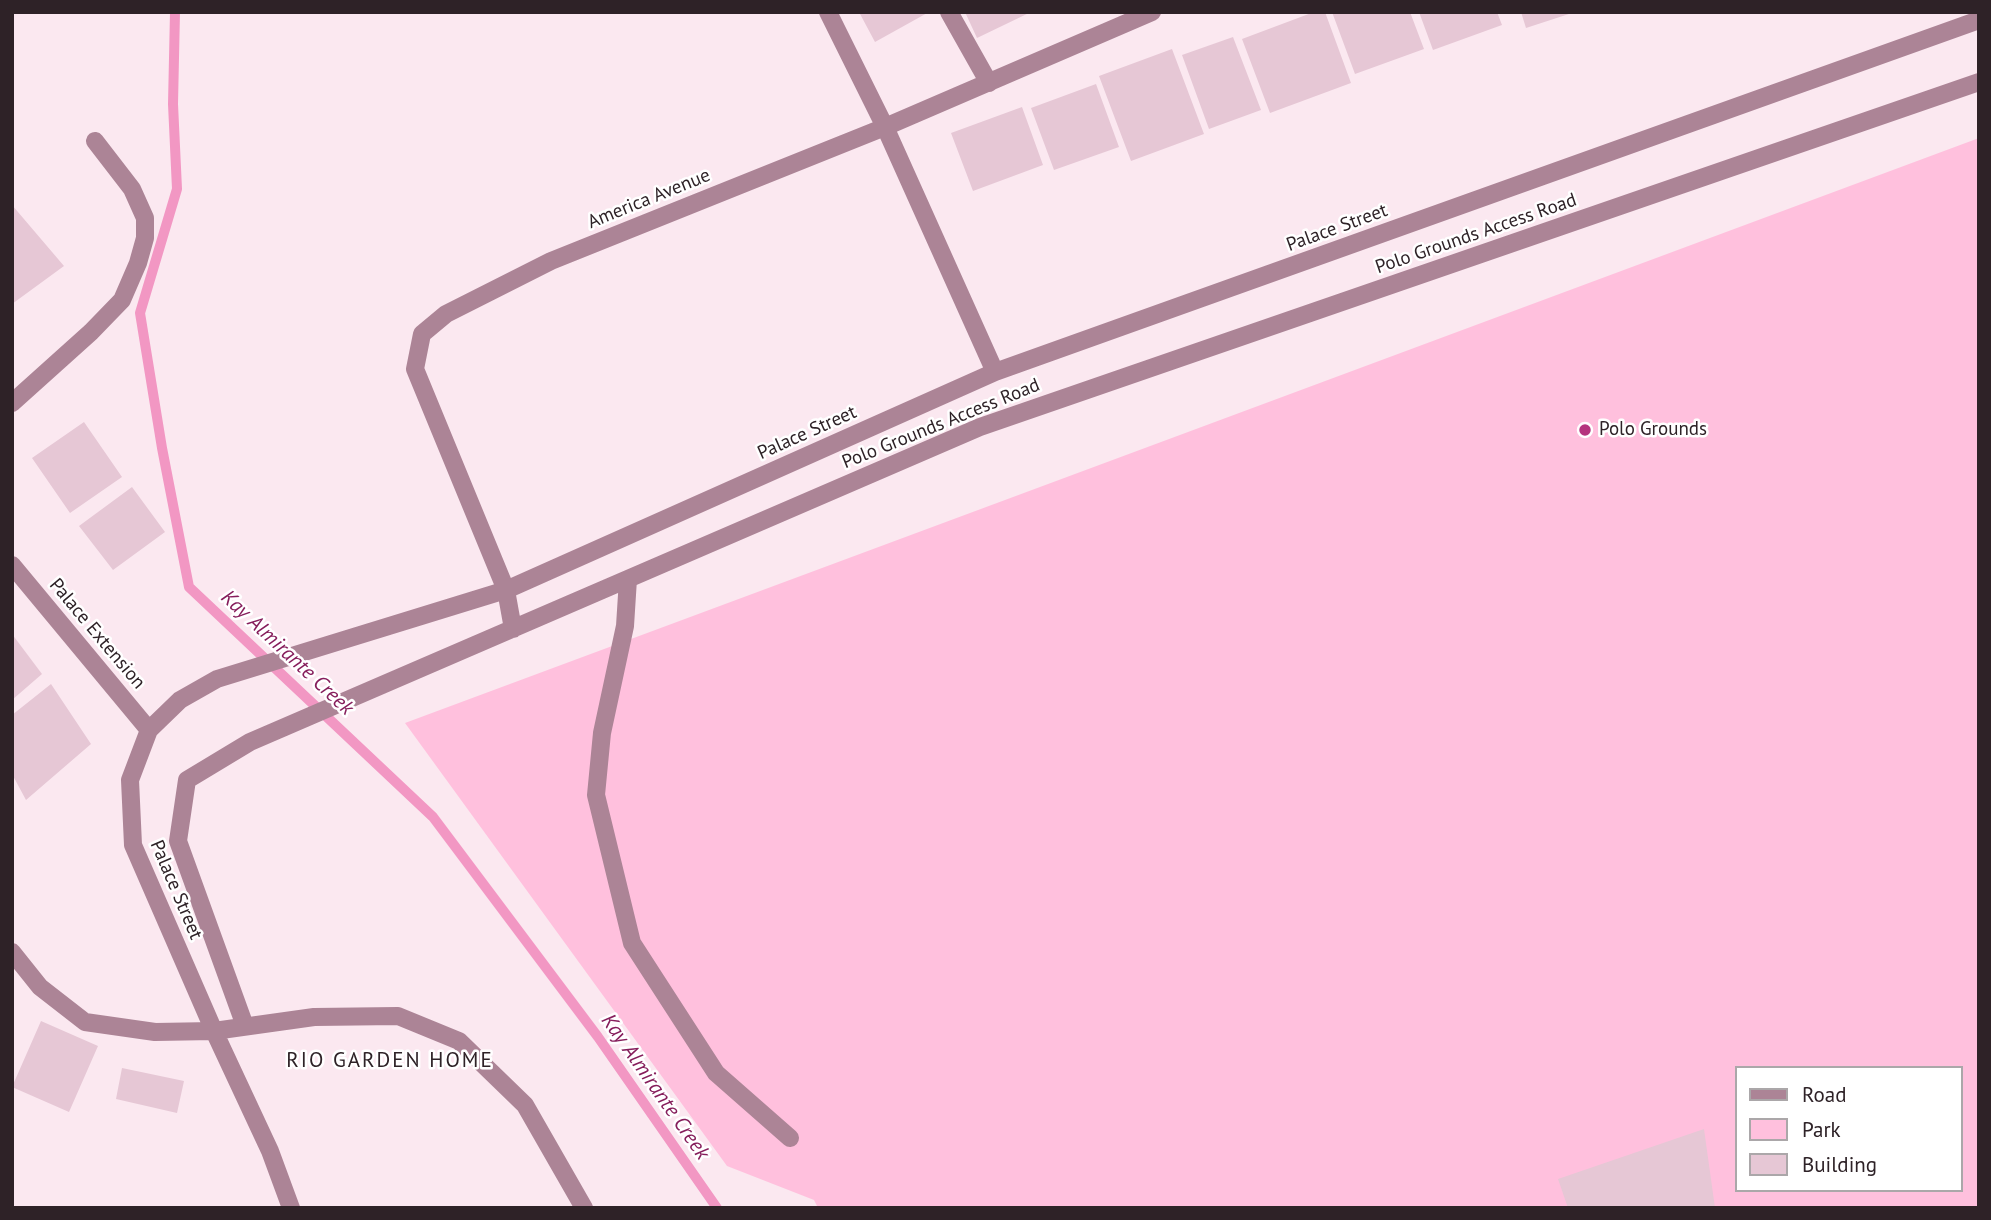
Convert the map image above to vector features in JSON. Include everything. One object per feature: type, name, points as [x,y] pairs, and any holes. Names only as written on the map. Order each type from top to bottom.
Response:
[{"type":"street","points":[[828,12],[885,127],[995,372]]},
{"type":"street","points":[[949,12],[989,83]]},
{"type":"street","name":"America Avenue","points":[[513,629],[506,590],[415,369],[422,334],[446,314],[551,261],[885,127],[1152,12]]},
{"type":"street","name":"Palace Street","points":[[291,1208],[270,1151],[133,845],[130,780],[149,730],[180,700],[217,679],[506,590],[995,372],[1979,20]]},
{"type":"street","name":"Polo Grounds Access Road","points":[[245,1026],[177,841],[187,779],[250,742],[981,427],[1979,82]]},
{"type":"street","points":[[12,403],[91,332],[122,300],[138,263],[145,239],[145,218],[132,189],[95,141]]},
{"type":"street","name":"Palace Extension","points":[[12,565],[149,730]]},
{"type":"street","points":[[628,579],[625,626],[602,733],[596,795],[632,943],[716,1073],[790,1138]]},
{"type":"street","points":[[12,952],[40,987],[85,1022],[155,1032],[214,1031],[314,1017],[398,1016],[459,1041],[525,1105],[584,1208]]},
{"type":"green space","name":"Polo Grounds","points":[[1979,138],[1979,1208],[818,1208],[814,1200],[727,1166],[405,723]]},
{"type":"building","points":[[859,12],[929,12],[875,42]]},
{"type":"building","points":[[965,12],[1031,12],[977,38]]},
{"type":"building","points":[[1314,12],[1325,12],[1351,83],[1270,113],[1242,39]]},
{"type":"building","points":[[1332,12],[1410,12],[1424,49],[1355,74]]},
{"type":"building","points":[[1419,12],[1497,12],[1502,25],[1433,50]]},
{"type":"building","points":[[1521,12],[1572,12],[1572,13],[1526,28]]},
{"type":"building","points":[[1233,37],[1261,110],[1209,129],[1182,55]]},
{"type":"building","points":[[1172,49],[1204,134],[1131,161],[1099,76]]},
{"type":"building","points":[[1096,84],[1119,147],[1054,170],[1031,108]]},
{"type":"building","points":[[1022,107],[1043,165],[973,191],[951,133]]},
{"type":"building","points":[[12,205],[64,266],[12,304]]},
{"type":"building","points":[[84,422],[122,477],[70,513],[32,458]]},
{"type":"building","points":[[132,487],[165,532],[113,570],[79,526]]},
{"type":"building","points":[[12,634],[42,674],[12,700]]},
{"type":"building","points":[[51,684],[91,744],[26,800],[12,774],[12,715]]},
{"type":"building","points":[[41,1021],[98,1046],[69,1112],[12,1087]]},
{"type":"building","points":[[122,1068],[184,1081],[177,1113],[116,1099]]},
{"type":"building","points":[[1704,1129],[1715,1208],[1568,1208],[1558,1179]]},
{"type":"waterway","name":"Kay Almirante Creek","points":[[175,12],[173,104],[177,189],[140,313],[162,448],[189,587],[433,817],[598,1037],[717,1208]]},
{"type":"place","name":"Polo Grounds","points":[[1585,430]]},
{"type":"district","name":"RIO GARDEN HOME","points":[[390,1061]]}]
